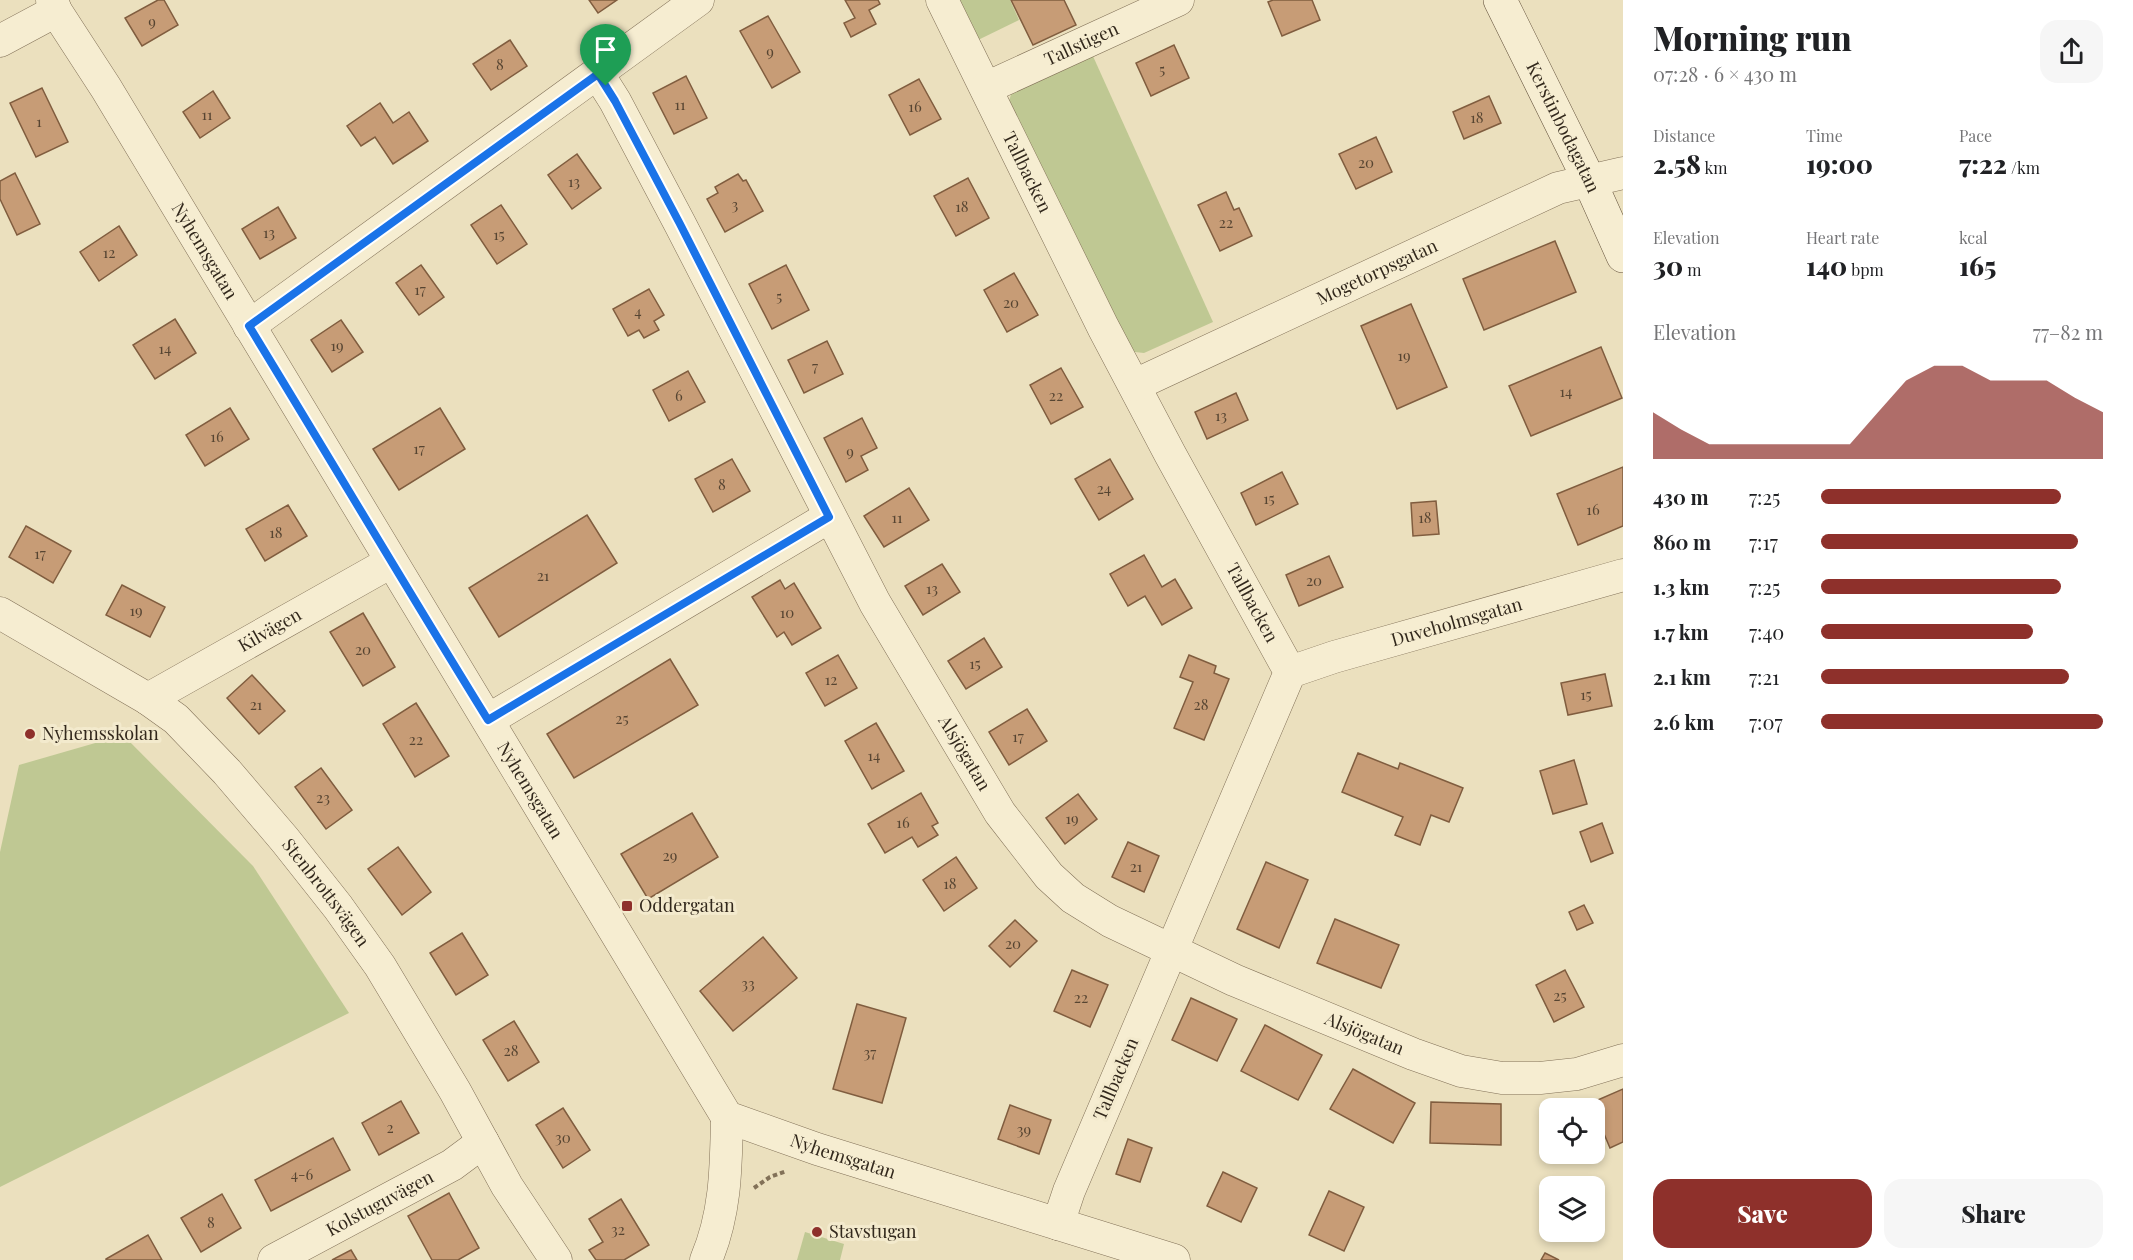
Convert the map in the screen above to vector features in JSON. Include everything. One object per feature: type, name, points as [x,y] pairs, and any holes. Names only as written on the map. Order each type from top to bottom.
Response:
[{"type":"street","points":[[249,326],[698,0]]},
{"type":"street","name":"Tallbacken","points":[[942,0],[1103,327],[1290,672],[1069,1191],[1058,1224]]},
{"type":"street","name":"Tallstigen","points":[[986,88],[1178,0]]},
{"type":"street","name":"Kerstinbodagatan","points":[[1500,0],[1589,180],[1623,256]]},
{"type":"street","points":[[0,40],[54,6]]},
{"type":"street","name":"Nyhemsgatan","points":[[54,6],[106,88],[727,1117],[817,1149],[1174,1260]]},
{"type":"street","name":"Alsjögatan","points":[[598,74],[615,101],[680,224],[875,603],[973,771],[1025,848],[1049,876],[1073,898],[1110,921],[1234,980],[1413,1054],[1461,1071],[1502,1078],[1540,1078],[1577,1074],[1623,1060]]},
{"type":"street","name":"Mogetorpsgatan","points":[[1135,385],[1558,188],[1623,173]]},
{"type":"street","points":[[488,720],[829,517]]},
{"type":"street","name":"Kilvägen","points":[[148,699],[390,562]]},
{"type":"street","name":"Duveholmsgatan","points":[[1290,672],[1388,641],[1623,575]]},
{"type":"street","name":"Stenbrottsvägen","points":[[0,613],[148,699],[176,719],[227,772],[338,907],[380,966],[419,1035],[455,1091],[507,1186],[556,1260]]},
{"type":"street","points":[[706,1260],[714,1241],[726,1180],[727,1117]]},
{"type":"street","name":"Kolstuguvägen","points":[[274,1260],[452,1165],[483,1142]]},
{"type":"path","points":[[752,1197],[755,1188],[770,1177],[793,1169]]},
{"type":"green space","points":[[956,0],[1010,0],[1019,20],[976,41]]},
{"type":"green space","points":[[1092,54],[1213,322],[1144,353],[1126,351],[1007,108],[1012,91]]},
{"type":"green space","points":[[123,735],[253,866],[349,1013],[0,1187],[0,852],[19,765]]},
{"type":"green space","points":[[805,1232],[844,1244],[840,1260],[797,1260]]},
{"type":"building","points":[[158,0],[164,0],[178,25],[142,46],[125,18]]},
{"type":"building","points":[[589,0],[617,0],[598,13]]},
{"type":"building","points":[[845,0],[878,0],[880,4],[869,10],[876,24],[851,37],[844,23],[855,18]]},
{"type":"building","points":[[1011,0],[1064,0],[1076,25],[1033,45]]},
{"type":"building","points":[[1312,0],[1320,20],[1282,36],[1268,2]]},
{"type":"building","points":[[768,16],[800,72],[772,88],[740,31]]},
{"type":"building","points":[[510,40],[527,66],[491,90],[473,64]]},
{"type":"building","points":[[1174,45],[1189,78],[1151,96],[1136,63]]},
{"type":"building","points":[[686,76],[707,118],[674,134],[653,93]]},
{"type":"building","points":[[919,79],[941,119],[910,135],[889,95]]},
{"type":"building","points":[[42,88],[68,142],[36,157],[10,103]]},
{"type":"building","points":[[213,91],[230,118],[200,138],[183,112]]},
{"type":"building","points":[[1489,96],[1501,123],[1464,139],[1453,112]]},
{"type":"building","points":[[380,103],[393,123],[409,112],[428,141],[393,164],[375,137],[361,146],[347,126]]},
{"type":"building","points":[[1376,137],[1392,172],[1356,189],[1339,154]]},
{"type":"building","points":[[577,154],[601,188],[572,209],[548,175]]},
{"type":"building","points":[[15,173],[40,224],[17,235],[0,199],[0,181]]},
{"type":"building","points":[[738,174],[743,181],[746,180],[763,211],[725,232],[707,199],[718,193],[715,187]]},
{"type":"building","points":[[968,178],[989,218],[956,236],[934,196]]},
{"type":"building","points":[[1226,192],[1234,210],[1239,208],[1252,236],[1220,251],[1198,205]]},
{"type":"building","points":[[501,205],[527,244],[497,264],[471,225]]},
{"type":"building","points":[[278,207],[296,238],[260,259],[242,229]]},
{"type":"building","points":[[119,226],[137,255],[99,281],[80,252]]},
{"type":"building","points":[[1555,241],[1576,292],[1484,330],[1463,279]]},
{"type":"building","points":[[421,265],[444,297],[419,315],[396,283]]},
{"type":"building","points":[[786,265],[809,310],[772,329],[749,284]]},
{"type":"building","points":[[1014,273],[1038,315],[1007,332],[984,290]]},
{"type":"building","points":[[649,289],[664,315],[654,321],[659,330],[644,338],[639,330],[628,336],[613,309]]},
{"type":"building","points":[[1411,304],[1447,387],[1397,409],[1361,326]]},
{"type":"building","points":[[175,319],[196,353],[155,379],[133,345]]},
{"type":"building","points":[[341,320],[363,352],[332,372],[311,340]]},
{"type":"building","points":[[827,341],[843,374],[804,393],[788,360]]},
{"type":"building","points":[[1601,347],[1622,398],[1531,436],[1509,386]]},
{"type":"building","points":[[1061,368],[1083,407],[1051,424],[1030,385]]},
{"type":"building","points":[[688,371],[705,402],[669,421],[653,390]]},
{"type":"building","points":[[1236,393],[1248,420],[1207,439],[1195,412]]},
{"type":"building","points":[[230,408],[249,439],[205,466],[186,435]]},
{"type":"building","points":[[440,408],[465,449],[399,490],[373,449]]},
{"type":"building","points":[[862,418],[877,448],[861,456],[868,470],[846,482],[824,438]]},
{"type":"building","points":[[732,459],[750,491],[713,512],[695,479]]},
{"type":"building","points":[[1110,459],[1133,499],[1099,520],[1075,479]]},
{"type":"building","points":[[1623,467],[1623,526],[1578,545],[1557,494]]},
{"type":"building","points":[[1282,472],[1298,504],[1256,525],[1241,493]]},
{"type":"building","points":[[909,488],[929,520],[884,547],[864,516]]},
{"type":"building","points":[[1436,501],[1439,534],[1413,536],[1411,503]]},
{"type":"building","points":[[288,505],[307,536],[265,561],[246,529]]},
{"type":"building","points":[[587,515],[617,563],[499,637],[469,588]]},
{"type":"building","points":[[26,526],[71,551],[53,583],[9,557]]},
{"type":"building","points":[[1144,555],[1162,587],[1175,579],[1192,608],[1162,625],[1145,596],[1128,606],[1110,574]]},
{"type":"building","points":[[1329,556],[1343,587],[1299,606],[1286,575]]},
{"type":"building","points":[[942,564],[960,592],[923,615],[905,586]]},
{"type":"building","points":[[780,580],[785,589],[794,583],[821,628],[792,645],[784,632],[777,637],[752,597]]},
{"type":"building","points":[[122,585],[165,607],[150,637],[106,615]]},
{"type":"building","points":[[363,613],[395,667],[363,686],[330,632]]},
{"type":"building","points":[[984,638],[1002,667],[966,689],[948,661]]},
{"type":"building","points":[[838,655],[857,688],[825,706],[806,673]]},
{"type":"building","points":[[1189,655],[1216,666],[1214,673],[1229,679],[1204,740],[1174,728],[1193,682],[1180,677]]},
{"type":"building","points":[[670,659],[698,705],[574,778],[547,734]]},
{"type":"building","points":[[1605,674],[1612,706],[1568,715],[1561,683]]},
{"type":"building","points":[[252,675],[285,711],[259,734],[227,698]]},
{"type":"building","points":[[416,703],[449,756],[415,777],[383,724]]},
{"type":"building","points":[[1027,709],[1047,741],[1009,765],[989,732]]},
{"type":"building","points":[[876,723],[904,771],[872,789],[845,741]]},
{"type":"building","points":[[1358,753],[1398,769],[1400,763],[1463,788],[1449,822],[1431,815],[1420,845],[1395,835],[1403,817],[1342,792]]},
{"type":"building","points":[[1574,760],[1587,804],[1553,814],[1540,771]]},
{"type":"building","points":[[321,768],[352,810],[326,829],[295,787]]},
{"type":"building","points":[[921,793],[938,823],[932,826],[938,835],[918,847],[912,837],[885,853],[868,824]]},
{"type":"building","points":[[1078,794],[1097,819],[1065,844],[1046,818]]},
{"type":"building","points":[[692,813],[718,857],[648,899],[621,854]]},
{"type":"building","points":[[1602,823],[1613,853],[1591,862],[1580,832]]},
{"type":"building","points":[[1128,842],[1159,856],[1144,892],[1112,877]]},
{"type":"building","points":[[398,847],[431,892],[402,915],[368,869]]},
{"type":"building","points":[[956,857],[977,888],[944,911],[923,880]]},
{"type":"building","points":[[1266,862],[1308,880],[1279,948],[1237,929]]},
{"type":"building","points":[[1584,905],[1593,923],[1577,930],[1569,912]]},
{"type":"building","points":[[1335,919],[1399,945],[1381,988],[1317,963]]},
{"type":"building","points":[[1015,920],[1037,941],[1010,967],[989,946]]},
{"type":"building","points":[[462,933],[488,975],[456,995],[430,953]]},
{"type":"building","points":[[763,937],[797,978],[733,1031],[700,991]]},
{"type":"building","points":[[1072,970],[1108,985],[1090,1027],[1054,1011]]},
{"type":"building","points":[[1565,970],[1584,1007],[1554,1022],[1536,985]]},
{"type":"building","points":[[1191,998],[1237,1019],[1217,1061],[1172,1040]]},
{"type":"building","points":[[857,1004],[906,1018],[882,1103],[833,1089]]},
{"type":"building","points":[[514,1021],[539,1062],[508,1081],[483,1040]]},
{"type":"building","points":[[1265,1025],[1322,1055],[1298,1100],[1241,1071]]},
{"type":"building","points":[[1353,1069],[1415,1103],[1393,1143],[1330,1109]]},
{"type":"building","points":[[1623,1089],[1623,1142],[1610,1148],[1605,1136],[1605,1098],[1602,1098]]},
{"type":"building","points":[[401,1101],[419,1133],[379,1155],[362,1123]]},
{"type":"building","points":[[1431,1102],[1501,1104],[1501,1145],[1430,1143]]},
{"type":"building","points":[[1010,1105],[1051,1120],[1039,1154],[998,1139]]},
{"type":"building","points":[[563,1108],[590,1150],[563,1168],[536,1125]]},
{"type":"building","points":[[333,1138],[350,1170],[271,1211],[255,1180]]},
{"type":"building","points":[[1128,1139],[1152,1148],[1140,1182],[1116,1174]]},
{"type":"building","points":[[1223,1172],[1257,1188],[1241,1222],[1207,1206]]},
{"type":"building","points":[[1329,1191],[1364,1207],[1344,1251],[1309,1235]]},
{"type":"building","points":[[449,1193],[479,1248],[458,1260],[432,1260],[408,1216]]},
{"type":"building","points":[[222,1194],[241,1228],[201,1252],[181,1218]]},
{"type":"building","points":[[621,1199],[649,1245],[624,1260],[596,1260],[589,1250],[603,1242],[589,1219]]},
{"type":"building","points":[[148,1235],[162,1260],[106,1260],[106,1259]]},
{"type":"building","points":[[351,1250],[357,1260],[332,1260]]},
{"type":"building","points":[[1545,1253],[1559,1260],[1541,1260]]},
{"type":"place","name":"Nyhemsskolan","points":[[30,734]]},
{"type":"place","name":"Oddergatan","points":[[627,906]]},
{"type":"place","name":"Stavstugan","points":[[817,1232]]},
{"type":"route","points":[[598,74],[606,86],[680,224],[829,517],[488,720],[390,562],[360,508],[249,326],[598,74]]}]
